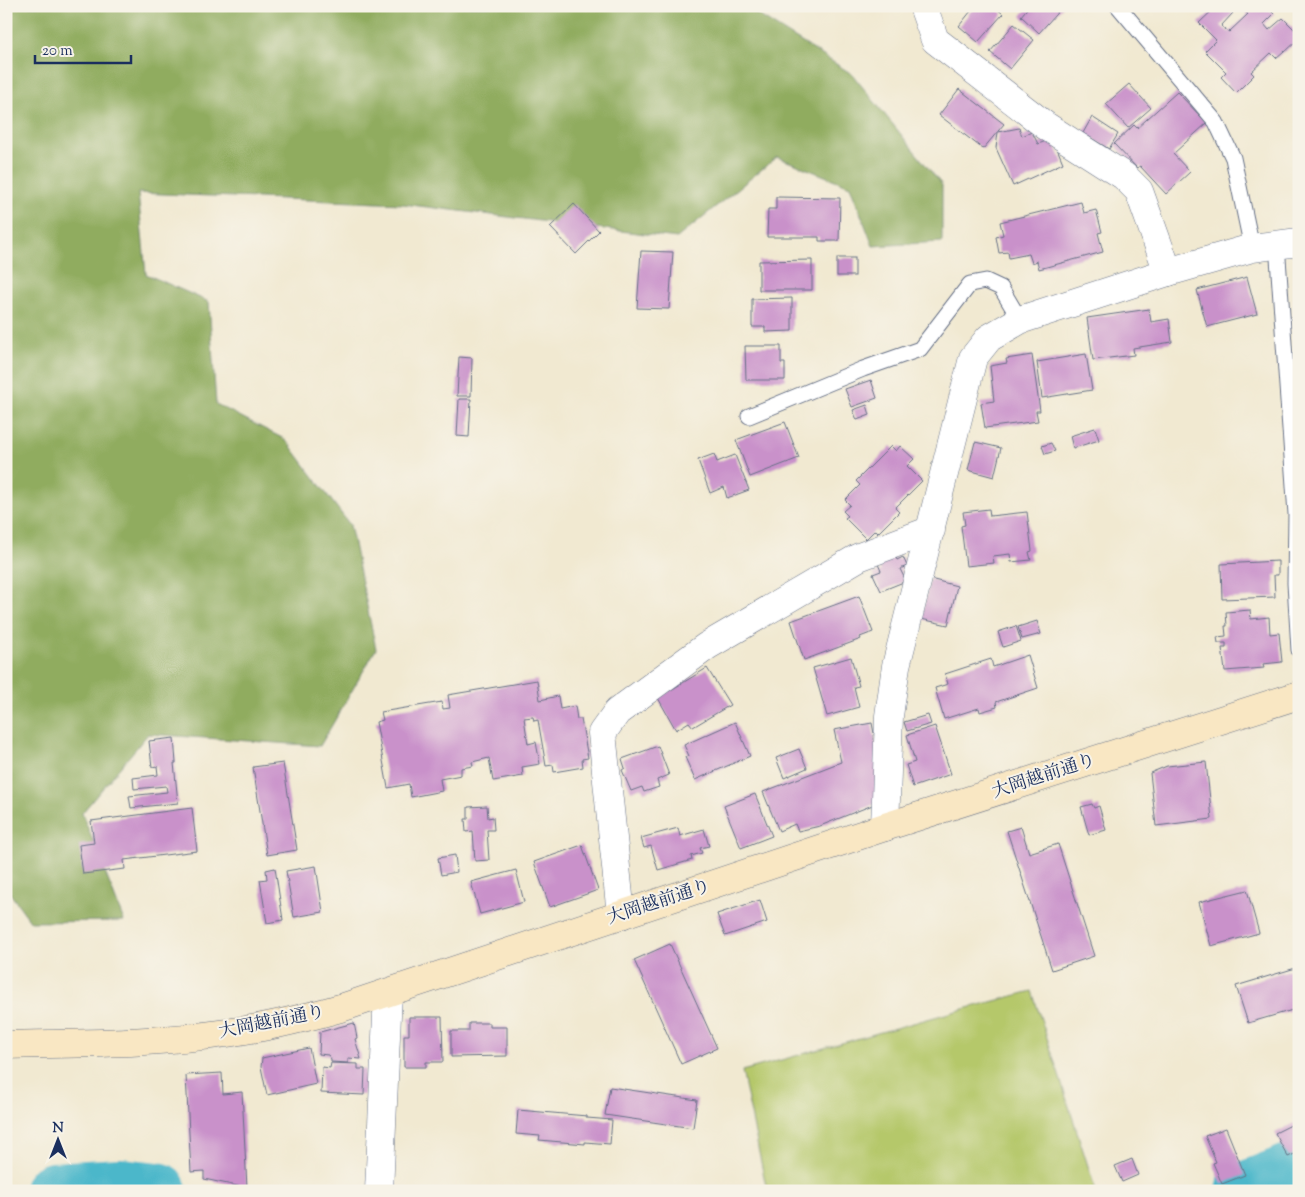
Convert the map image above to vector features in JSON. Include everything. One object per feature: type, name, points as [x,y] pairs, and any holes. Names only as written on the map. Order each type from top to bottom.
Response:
[{"type":"street","points":[[924,6],[935,40],[1046,126],[1124,176],[1140,191],[1168,272]]},
{"type":"street","points":[[885,827],[889,716],[896,666],[973,358],[989,338],[1020,320],[1168,272],[1276,245]]},
{"type":"street","points":[[621,915],[602,733],[617,712],[707,646],[851,561],[931,530]]},
{"type":"street","name":"大岡越前通り","points":[[6,1045],[161,1039],[225,1034],[303,1019],[388,993],[885,827],[1299,696]]},
{"type":"street","points":[[379,1191],[388,993]]},
{"type":"lane","points":[[1118,6],[1216,122],[1276,245],[1296,514],[1295,583],[1299,650]]},
{"type":"lane","points":[[749,416],[863,369],[920,349],[970,284],[986,281],[1000,288],[1020,320]]},
{"type":"green space","points":[[6,6],[744,6],[852,74],[942,185],[942,242],[873,246],[850,186],[777,157],[677,238],[403,204],[138,193],[146,274],[209,302],[216,404],[286,440],[350,525],[376,649],[320,746],[148,734],[82,813],[124,921],[31,922],[6,888]]},
{"type":"green space","points":[[1032,991],[1096,1191],[767,1191],[742,1071]]},
{"type":"building","points":[[975,6],[994,6],[1003,14],[978,42],[959,26]]},
{"type":"building","points":[[1029,6],[1063,6],[1039,33],[1021,16]]},
{"type":"building","points":[[1217,6],[1226,6],[1233,13],[1221,26],[1229,32],[1248,14],[1244,11],[1249,6],[1270,6],[1272,8],[1270,10],[1274,14],[1264,24],[1269,30],[1283,18],[1299,34],[1299,39],[1285,52],[1276,58],[1271,53],[1251,72],[1254,75],[1236,93],[1221,77],[1226,72],[1205,51],[1216,40],[1199,23]]},
{"type":"building","points":[[1014,24],[1034,40],[1010,69],[990,52]]},
{"type":"building","points":[[1129,84],[1151,108],[1128,128],[1106,104]]},
{"type":"building","points":[[959,89],[1004,124],[983,149],[939,115]]},
{"type":"building","points":[[1177,92],[1207,123],[1173,154],[1190,172],[1166,194],[1140,166],[1137,168],[1114,144],[1134,125],[1137,128]]},
{"type":"building","points":[[1092,117],[1118,134],[1109,149],[1083,133]]},
{"type":"building","points":[[1019,128],[1022,136],[1032,132],[1038,144],[1049,140],[1056,146],[1063,163],[1013,186],[996,148],[998,132]]},
{"type":"building","points":[[776,197],[840,198],[839,241],[819,241],[819,237],[767,237],[768,209],[776,209]]},
{"type":"building","points":[[1081,202],[1084,213],[1096,210],[1102,232],[1098,233],[1103,252],[1039,269],[1037,261],[1032,263],[1029,254],[1009,258],[1008,252],[999,253],[996,237],[1003,235],[1000,222]]},
{"type":"building","points":[[574,204],[599,231],[576,254],[550,227]]},
{"type":"building","points":[[641,251],[673,252],[669,309],[637,308]]},
{"type":"building","points":[[837,258],[855,258],[855,276],[837,276]]},
{"type":"building","points":[[812,260],[812,290],[759,290],[759,261]]},
{"type":"building","points":[[1247,277],[1257,314],[1207,327],[1197,290]]},
{"type":"building","points":[[792,298],[792,331],[765,332],[765,327],[752,327],[752,299]]},
{"type":"building","points":[[1149,309],[1151,322],[1169,319],[1172,342],[1133,348],[1134,355],[1093,360],[1087,318]]},
{"type":"building","points":[[745,346],[781,346],[781,363],[785,363],[785,380],[746,380]]},
{"type":"building","points":[[1086,354],[1092,390],[1042,398],[1037,362]]},
{"type":"building","points":[[1032,355],[1040,411],[1036,411],[1038,421],[985,428],[981,403],[994,401],[990,366],[1007,363],[1006,359]]},
{"type":"building","points":[[459,357],[472,358],[471,396],[457,396]]},
{"type":"building","points":[[871,380],[877,398],[852,407],[845,389]]},
{"type":"building","points":[[459,399],[471,399],[469,437],[457,436]]},
{"type":"building","points":[[867,405],[870,415],[857,420],[853,410]]},
{"type":"building","points":[[785,422],[799,458],[750,477],[736,440]]},
{"type":"building","points":[[1095,428],[1099,440],[1073,448],[1070,436]]},
{"type":"building","points":[[975,442],[1001,448],[994,477],[968,470]]},
{"type":"building","points":[[1051,443],[1055,451],[1045,454],[1042,446]]},
{"type":"building","points":[[891,446],[896,451],[900,446],[914,459],[907,466],[922,481],[895,508],[899,512],[878,533],[875,530],[866,539],[845,518],[848,516],[843,511],[850,505],[845,500],[860,485],[856,481]]},
{"type":"building","points":[[714,454],[717,462],[735,455],[749,490],[727,498],[724,487],[710,493],[698,460]]},
{"type":"building","points":[[989,509],[990,516],[1027,512],[1032,551],[1029,552],[1031,560],[1011,562],[1010,554],[993,556],[994,563],[966,566],[961,526],[965,525],[963,512]]},
{"type":"building","points":[[896,557],[897,560],[903,557],[907,566],[900,569],[906,581],[881,591],[873,574],[881,571],[878,564]]},
{"type":"building","points":[[1278,561],[1278,575],[1274,575],[1275,597],[1222,599],[1221,564]]},
{"type":"building","points":[[930,579],[957,586],[948,625],[921,619]]},
{"type":"building","points":[[859,596],[873,632],[860,637],[861,639],[804,660],[791,621]]},
{"type":"building","points":[[1250,610],[1251,619],[1269,617],[1270,634],[1279,633],[1282,662],[1263,664],[1264,668],[1225,671],[1222,648],[1226,648],[1226,643],[1218,643],[1217,637],[1226,636],[1226,612]]},
{"type":"building","points":[[1037,621],[1041,634],[1022,639],[1018,627]]},
{"type":"building","points":[[1016,626],[1021,641],[1003,647],[998,632]]},
{"type":"building","points":[[1028,655],[1038,688],[996,702],[997,707],[980,712],[979,708],[944,719],[935,688],[948,684],[945,674],[991,659],[993,667]]},
{"type":"building","points":[[851,657],[859,686],[854,687],[859,707],[827,716],[813,668]]},
{"type":"building","points":[[707,668],[730,705],[693,727],[689,722],[676,730],[658,698]]},
{"type":"building","points":[[537,680],[540,700],[558,696],[560,709],[575,706],[577,719],[581,719],[588,758],[582,759],[583,767],[554,772],[553,765],[546,766],[538,720],[534,721],[533,717],[524,718],[528,744],[536,742],[540,764],[522,767],[523,776],[493,781],[489,758],[472,762],[473,766],[461,768],[461,775],[440,779],[442,791],[411,797],[409,784],[388,788],[376,722],[383,720],[381,712],[442,702],[443,709],[450,708],[448,695]]},
{"type":"building","points":[[928,715],[931,724],[907,731],[904,722]]},
{"type":"building","points":[[735,722],[750,756],[695,780],[685,757],[689,756],[684,745]]},
{"type":"building","points":[[872,723],[878,755],[880,802],[820,826],[798,831],[795,824],[779,831],[763,792],[841,762],[834,730]]},
{"type":"building","points":[[935,726],[951,774],[913,787],[906,765],[915,762],[907,735]]},
{"type":"building","points":[[174,738],[176,763],[174,763],[178,803],[131,808],[129,796],[167,792],[166,786],[134,789],[133,778],[158,775],[157,766],[152,767],[149,741]]},
{"type":"building","points":[[658,746],[669,775],[657,780],[659,787],[644,792],[642,787],[631,791],[622,770],[625,768],[622,759]]},
{"type":"building","points":[[799,749],[807,768],[784,778],[776,758]]},
{"type":"building","points":[[1206,762],[1212,819],[1156,826],[1150,773],[1167,766]]},
{"type":"building","points":[[283,763],[297,850],[267,855],[253,767]]},
{"type":"building","points":[[755,794],[772,836],[741,848],[724,806]]},
{"type":"building","points":[[1092,804],[1094,808],[1099,806],[1106,830],[1089,835],[1081,807]]},
{"type":"building","points":[[487,806],[488,818],[493,817],[494,830],[487,830],[489,860],[475,861],[473,831],[466,832],[465,819],[468,819],[468,807]]},
{"type":"building","points":[[192,808],[197,851],[124,860],[125,869],[83,874],[79,845],[94,843],[91,821]]},
{"type":"building","points":[[1021,827],[1029,853],[1058,844],[1094,956],[1052,970],[1007,831]]},
{"type":"building","points":[[678,828],[680,836],[704,829],[709,846],[700,848],[702,853],[691,856],[692,860],[658,870],[651,846],[644,848],[641,838]]},
{"type":"building","points":[[582,845],[598,890],[550,907],[534,862]]},
{"type":"building","points":[[455,855],[457,872],[441,875],[438,858]]},
{"type":"building","points":[[316,866],[323,912],[294,917],[286,871]]},
{"type":"building","points":[[275,868],[283,920],[267,923],[260,880],[267,879],[266,870]]},
{"type":"building","points":[[516,870],[524,902],[480,914],[471,882]]},
{"type":"building","points":[[1247,890],[1259,933],[1211,946],[1199,902]]},
{"type":"building","points":[[760,900],[767,922],[725,936],[717,914]]},
{"type":"building","points":[[670,944],[717,1048],[681,1064],[634,960]]},
{"type":"building","points":[[1299,967],[1299,1003],[1295,1005],[1296,1009],[1248,1023],[1236,986]]},
{"type":"building","points":[[409,1017],[442,1017],[443,1062],[426,1062],[426,1067],[404,1067],[404,1035],[409,1035]]},
{"type":"building","points":[[354,1023],[357,1038],[355,1039],[361,1059],[348,1058],[348,1063],[331,1062],[328,1055],[319,1054],[320,1032]]},
{"type":"building","points":[[469,1023],[490,1023],[490,1027],[507,1027],[507,1056],[451,1057],[451,1031],[469,1031]]},
{"type":"building","points":[[309,1048],[316,1084],[267,1095],[261,1067],[262,1058]]},
{"type":"building","points":[[331,1063],[358,1064],[358,1069],[365,1069],[364,1095],[321,1093],[322,1067],[330,1068]]},
{"type":"building","points":[[222,1073],[223,1094],[242,1092],[247,1188],[204,1179],[204,1171],[191,1172],[186,1075]]},
{"type":"building","points":[[610,1087],[697,1100],[693,1128],[605,1115]]},
{"type":"building","points":[[518,1110],[612,1120],[610,1144],[539,1140],[540,1136],[516,1134]]},
{"type":"building","points":[[1297,1122],[1299,1125],[1299,1152],[1288,1157],[1275,1133]]},
{"type":"building","points":[[1226,1128],[1245,1175],[1222,1184],[1213,1163],[1216,1162],[1205,1136]]},
{"type":"building","points":[[1132,1159],[1138,1175],[1122,1182],[1115,1166]]},
{"type":"waterway","points":[[1244,1191],[1299,1169]]},
{"type":"waterway","points":[[53,1191],[121,1187],[158,1191]]}]
